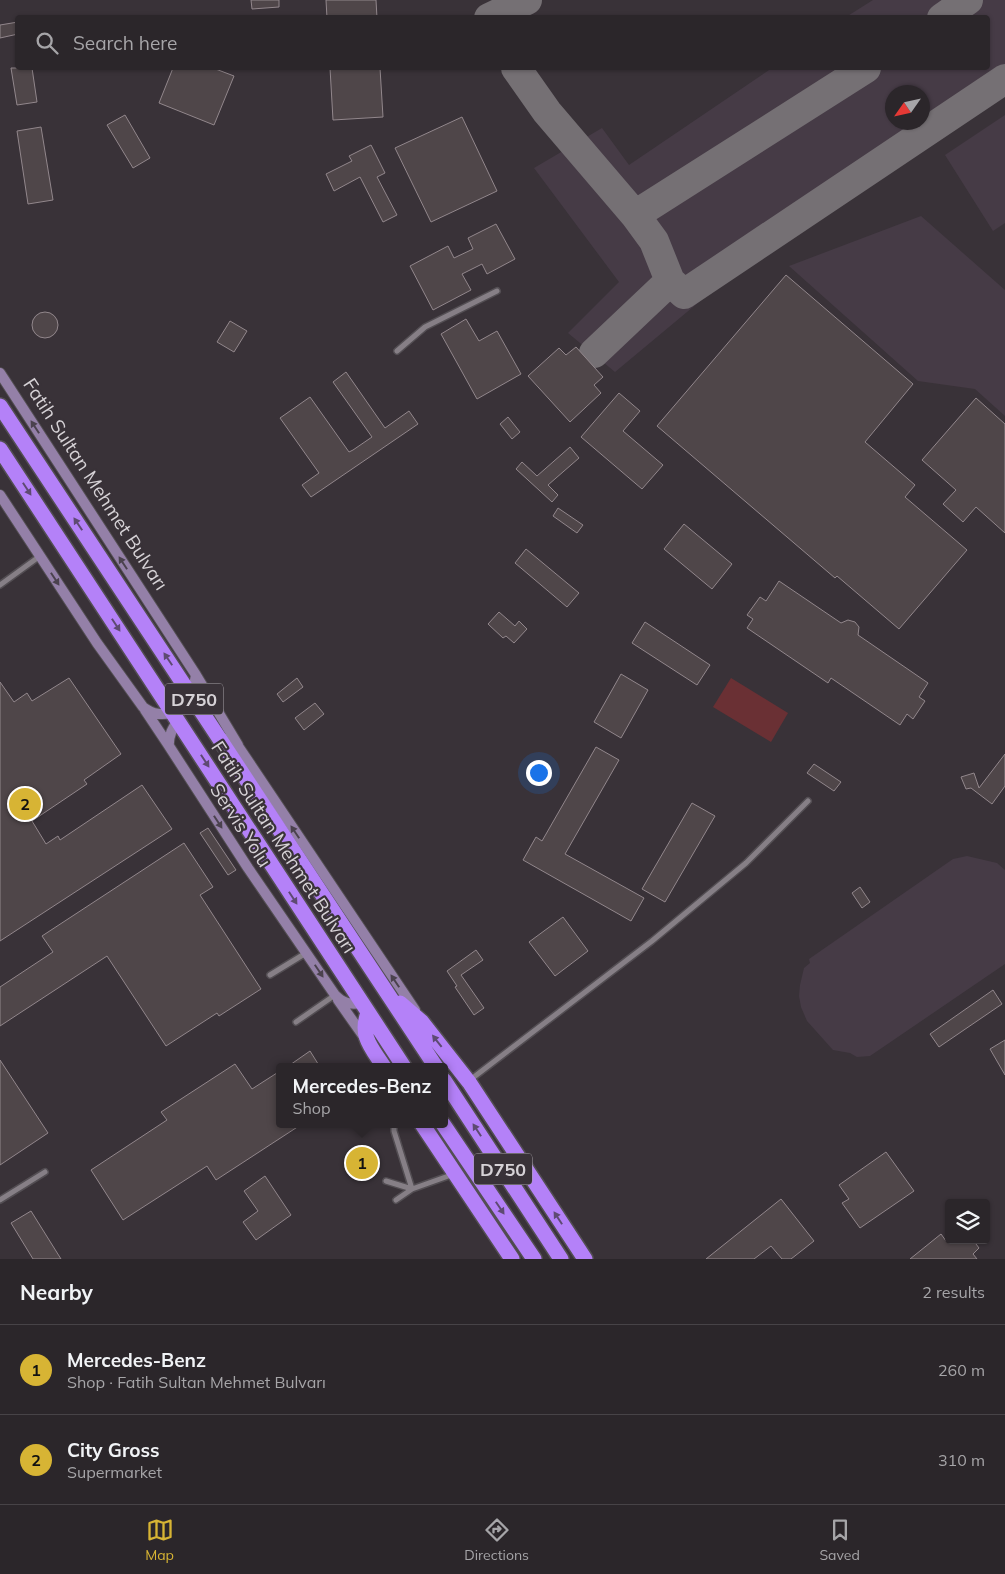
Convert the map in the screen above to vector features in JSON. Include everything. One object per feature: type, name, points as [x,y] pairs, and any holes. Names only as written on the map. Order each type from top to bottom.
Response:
[{"type":"highway","name":"Fatih Sultan Mehmet Bulvarı","points":[[0,406],[433,1063]]},
{"type":"highway","name":"Fatih Sultan Mehmet Bulvarı","points":[[0,449],[401,1063]]},
{"type":"highway","points":[[387,992],[422,1022],[468,1082],[585,1259]]},
{"type":"highway","points":[[365,1008],[364,1030],[368,1042],[380,1061]]},
{"type":"highway","name":"D750","points":[[448,1086],[561,1259]]},
{"type":"highway","points":[[425,1128],[512,1259]]},
{"type":"highway","name":"D750","points":[[446,1128],[534,1259]]},
{"type":"street","name":"Fatih Sultan Mehmet Bulvarı","points":[[0,373],[196,675],[238,746],[422,1022]]},
{"type":"street","points":[[0,495],[97,643],[143,708],[158,715],[176,717],[168,742],[169,746]]},
{"type":"street","points":[[192,696],[196,675]]},
{"type":"street","name":"Servis Yolu","points":[[143,708],[248,868],[380,1061]]},
{"type":"street","name":"Fatih Sultan Mehmet Bulvarı","points":[[217,736],[238,746]]},
{"type":"street","points":[[335,995],[344,1002],[365,1008]]},
{"type":"lane","points":[[398,351],[425,327],[497,291]]},
{"type":"lane","points":[[0,585],[40,556]]},
{"type":"lane","points":[[468,1082],[652,941],[746,863],[808,800]]},
{"type":"lane","points":[[270,975],[306,954]]},
{"type":"lane","points":[[296,1022],[335,995]]},
{"type":"lane","points":[[394,1128],[412,1190]]},
{"type":"lane","points":[[0,1200],[45,1172]]},
{"type":"lane","points":[[396,1200],[412,1190],[455,1174]]},
{"type":"lane","points":[[386,1181],[412,1190]]},
{"type":"shaded area","points":[[873,0],[1005,0],[1005,83],[753,257],[615,372],[568,333],[619,282],[534,168],[602,128],[629,165],[769,70],[990,70],[990,15],[849,15]]},
{"type":"shaded area","points":[[1005,115],[1005,223],[993,231],[945,155]]},
{"type":"shaded area","points":[[921,216],[1005,290],[1005,416],[975,389],[918,381],[789,266]]},
{"type":"shaded area","points":[[731,678],[788,713],[771,742],[713,707]]},
{"type":"shaded area","points":[[967,856],[997,863],[1005,870],[1005,964],[870,1056],[857,1057],[850,1053],[833,1050],[807,1021],[801,1007],[800,985],[804,968],[810,963],[809,959],[953,859]]},
{"type":"building","points":[[251,0],[279,0],[279,7],[252,9]]},
{"type":"building","points":[[326,0],[376,0],[377,15],[327,15]]},
{"type":"building","points":[[15,22],[15,35],[0,38],[0,25]]},
{"type":"building","points":[[11,68],[15,68],[15,70],[32,70],[37,102],[17,105]]},
{"type":"building","points":[[172,70],[218,70],[234,76],[214,125],[159,103]]},
{"type":"building","points":[[330,70],[380,70],[383,117],[333,120]]},
{"type":"building","points":[[125,115],[150,158],[133,168],[107,125]]},
{"type":"building","points":[[462,117],[497,191],[431,222],[395,148]]},
{"type":"building","points":[[41,127],[53,200],[28,204],[17,131]]},
{"type":"building","points":[[371,145],[385,173],[377,177],[397,215],[383,222],[360,177],[334,191],[326,174],[352,161],[349,156]]},
{"type":"building","points":[[496,224],[515,259],[487,274],[482,264],[462,274],[471,290],[433,310],[410,266],[448,246],[454,258],[473,249],[468,238]]},
{"type":"building","points":[[786,275],[913,384],[865,442],[915,485],[905,497],[967,550],[899,629],[837,576],[835,578],[657,426]]},
{"type":"building","points":[[45,312],[54,316],[58,325],[54,334],[45,338],[36,334],[32,325],[36,316]]},
{"type":"building","points":[[466,319],[479,341],[497,331],[521,374],[477,399],[441,334]]},
{"type":"building","points":[[230,321],[247,331],[234,352],[217,342]]},
{"type":"building","points":[[576,347],[603,377],[594,385],[601,393],[570,422],[528,376],[559,348],[566,355]]},
{"type":"building","points":[[346,372],[385,428],[409,411],[418,424],[311,497],[302,485],[319,473],[280,418],[310,397],[349,452],[372,437],[333,382]]},
{"type":"building","points":[[619,393],[640,411],[623,431],[663,465],[642,489],[581,437]]},
{"type":"building","points":[[976,398],[1005,424],[1005,533],[976,507],[963,522],[943,504],[956,490],[922,460]]},
{"type":"building","points":[[508,417],[520,432],[512,439],[500,424]]},
{"type":"building","points":[[570,447],[579,458],[548,485],[558,495],[552,502],[516,469],[522,462],[537,476]]},
{"type":"building","points":[[558,508],[583,525],[577,533],[553,516]]},
{"type":"building","points":[[684,524],[732,564],[712,589],[664,549]]},
{"type":"building","points":[[526,549],[579,593],[567,607],[515,563]]},
{"type":"building","points":[[779,581],[841,623],[848,620],[855,622],[859,627],[858,635],[928,683],[919,697],[925,701],[913,719],[907,714],[900,725],[831,678],[828,683],[747,628],[753,619],[747,615],[760,597],[766,601]]},
{"type":"building","points":[[499,612],[515,626],[519,621],[527,629],[514,643],[506,636],[503,638],[488,624]]},
{"type":"building","points":[[645,622],[710,665],[697,685],[632,643]]},
{"type":"building","points":[[621,674],[648,690],[621,738],[594,722]]},
{"type":"building","points":[[69,678],[121,754],[84,780],[87,784],[32,821],[46,844],[58,836],[60,840],[142,785],[172,829],[0,941],[0,682],[14,702],[27,693],[32,701]]},
{"type":"building","points":[[297,678],[303,687],[283,702],[277,694]]},
{"type":"building","points":[[315,703],[324,714],[304,730],[295,718]]},
{"type":"building","points":[[596,747],[619,760],[565,854],[644,898],[631,921],[523,860],[536,837],[542,841]]},
{"type":"building","points":[[1005,754],[1005,786],[992,804],[971,788],[966,789],[961,777],[974,773],[979,788]]},
{"type":"building","points":[[814,764],[841,782],[834,791],[807,773]]},
{"type":"building","points":[[692,803],[715,816],[665,902],[642,889]]},
{"type":"building","points":[[208,828],[236,870],[228,875],[200,833]]},
{"type":"building","points":[[184,843],[213,887],[200,895],[261,989],[219,1016],[217,1013],[166,1046],[107,956],[0,1026],[0,987],[53,952],[42,936]]},
{"type":"building","points":[[860,887],[870,902],[862,908],[852,893]]},
{"type":"building","points":[[563,917],[588,951],[555,976],[529,942]]},
{"type":"building","points":[[476,950],[483,960],[461,975],[484,1008],[474,1015],[455,987],[457,986],[447,971]]},
{"type":"building","points":[[993,990],[1002,1004],[939,1047],[930,1034]]},
{"type":"building","points":[[1005,1040],[1005,1075],[990,1049]]},
{"type":"building","points":[[310,1051],[318,1063],[293,1063]]},
{"type":"building","points":[[0,1060],[48,1133],[0,1165]]},
{"type":"building","points":[[235,1064],[252,1089],[276,1074],[276,1128],[296,1128],[216,1180],[207,1166],[123,1220],[91,1170],[167,1120],[161,1112]]},
{"type":"building","points":[[886,1152],[914,1191],[860,1228],[842,1203],[849,1199],[839,1185]]},
{"type":"building","points":[[265,1176],[291,1215],[256,1240],[243,1222],[258,1211],[244,1191]]},
{"type":"building","points":[[781,1199],[814,1241],[791,1259],[782,1259],[771,1246],[754,1259],[706,1259]]},
{"type":"building","points":[[31,1211],[61,1259],[33,1259],[11,1223]]},
{"type":"building","points":[[941,1234],[945,1240],[945,1244],[976,1244],[979,1248],[973,1254],[977,1259],[910,1259]]},
{"type":"taxiway","points":[[495,15],[527,0]]},
{"type":"taxiway","points":[[946,15],[968,0]]},
{"type":"taxiway","points":[[517,70],[547,112],[635,215],[654,241],[670,281],[684,294],[1005,79]]},
{"type":"taxiway","points":[[635,215],[863,70]]},
{"type":"taxiway","points":[[594,353],[670,281]]},
{"type":"place","name":"City Gross","points":[[25,804]]},
{"type":"place","name":"Mercedes-Benz","points":[[362,1163]]}]
